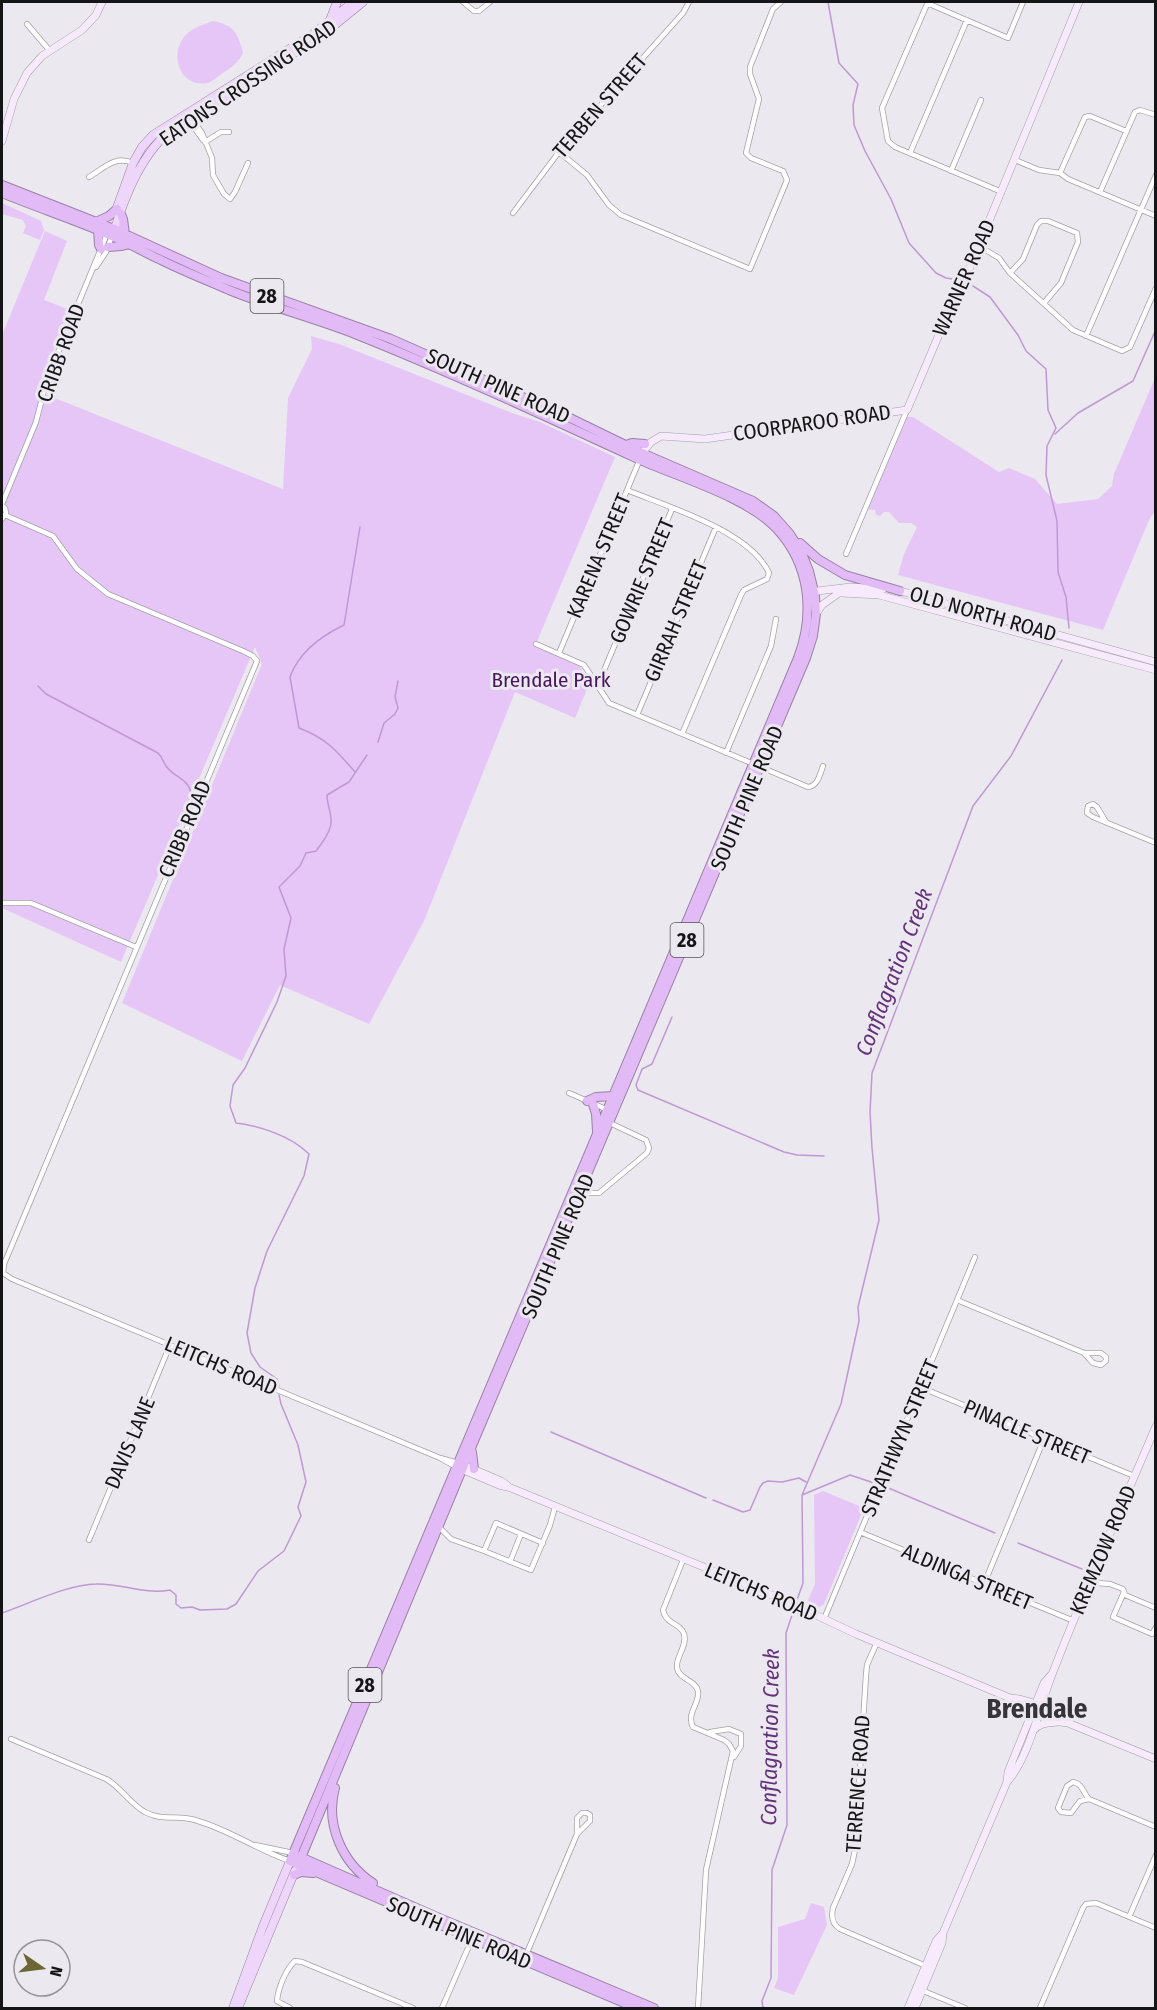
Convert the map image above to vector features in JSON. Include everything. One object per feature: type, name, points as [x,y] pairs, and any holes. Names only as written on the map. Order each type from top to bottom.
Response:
[{"type":"highway","name":"SOUTH PINE ROAD","points":[[2,185],[106,230],[173,266],[239,294],[353,333],[641,456],[746,498],[774,516],[789,533],[807,564],[816,614],[813,636],[806,658],[613,1096],[610,1123],[506,1358],[296,1859]]},
{"type":"highway","name":"SOUTH PINE ROAD","points":[[2,193],[106,230],[125,234],[173,258],[221,278],[391,339],[568,417],[625,445],[641,456],[745,505],[765,518],[793,551],[811,594],[802,647],[757,766],[611,1111],[598,1132],[537,1286]]},
{"type":"highway","points":[[125,234],[123,219],[119,211],[109,216],[104,248],[129,244]]},
{"type":"highway","points":[[625,445],[645,444]]},
{"type":"highway","points":[[789,533],[834,570],[900,591]]},
{"type":"highway","points":[[598,1132],[596,1114],[590,1102],[596,1097],[613,1096]]},
{"type":"highway","name":"SOUTH PINE ROAD","points":[[296,1859],[336,1775],[439,1527],[460,1466],[471,1448],[506,1358]]},
{"type":"highway","points":[[471,1448],[474,1469]]},
{"type":"highway","name":"28","points":[[336,1775],[332,1812],[336,1836],[356,1870],[378,1886],[382,1892]]},
{"type":"highway","name":"SOUTH PINE ROAD","points":[[296,1859],[316,1872],[525,1958],[636,2008]]},
{"type":"highway","name":"SOUTH PINE ROAD","points":[[296,1859],[382,1892],[473,1936]]},
{"type":"highway","points":[[294,1875],[301,1872],[316,1872]]},
{"type":"highway","name":"SOUTH PINE ROAD","points":[[525,1958],[654,2008]]},
{"type":"main road","points":[[330,21],[338,2]]},
{"type":"main road","name":"EATONS CROSSING ROAD","points":[[119,211],[133,163],[142,147],[156,133],[313,34],[349,7],[363,2]]},
{"type":"main road","name":"EATONS CROSSING ROAD","points":[[106,230],[119,211],[140,168],[159,140],[320,36],[349,7]]},
{"type":"main road","points":[[238,2008],[294,1875],[296,1859]]},
{"type":"main road","points":[[233,2008],[257,1941],[296,1859]]},
{"type":"street","points":[[2,141],[5,131],[3,126],[21,82],[34,64],[82,30],[96,15],[102,2]]},
{"type":"street","points":[[338,2],[349,7]]},
{"type":"street","points":[[463,2],[474,11],[479,11],[490,2]]},
{"type":"street","name":"TERBEN STREET","points":[[513,213],[559,152],[683,13],[689,2]]},
{"type":"street","points":[[559,152],[587,175],[609,205],[621,215],[750,269],[787,180],[783,171],[751,158],[746,150],[759,99],[750,74],[750,67],[773,9],[781,2]]},
{"type":"street","points":[[1002,192],[895,147],[888,141],[882,108],[927,2],[1008,38],[1023,2]]},
{"type":"street","name":"WARNER ROAD","points":[[846,554],[1002,192],[1079,2]]},
{"type":"street","points":[[910,153],[967,20]]},
{"type":"street","points":[[27,24],[50,51]]},
{"type":"street","points":[[951,171],[981,100]]},
{"type":"street","points":[[1100,192],[1133,115],[1137,110],[1144,110],[1155,115]]},
{"type":"street","points":[[1060,173],[1082,121],[1087,116],[1126,131]]},
{"type":"street","points":[[190,118],[202,133],[212,158],[213,175],[224,194],[230,199],[248,163]]},
{"type":"street","points":[[205,142],[221,132],[229,132]]},
{"type":"street","points":[[89,177],[116,160],[122,159],[140,168]]},
{"type":"street","points":[[1015,160],[1039,170],[1060,173],[1068,179],[1155,216]]},
{"type":"street","points":[[1086,336],[1155,175]]},
{"type":"street","points":[[1010,273],[1023,259],[1037,225],[1041,221],[1048,221],[1077,233],[1078,242],[1059,286],[1044,303]]},
{"type":"street","name":"CRIBB ROAD","points":[[2,505],[36,422],[47,379],[104,248],[106,230]]},
{"type":"street","points":[[979,246],[999,258],[1010,273],[1073,330],[1122,351],[1128,349],[1155,288]]},
{"type":"street","name":"COORPAROO ROAD","points":[[641,456],[653,440],[662,436],[705,439],[907,410]]},
{"type":"street","name":"COORPAROO ROAD","points":[[645,444],[653,435],[663,432],[718,437]]},
{"type":"street","points":[[641,456],[645,444]]},
{"type":"street","name":"KARENA STREET","points":[[559,654],[641,456]]},
{"type":"street","points":[[627,490],[716,527],[747,547],[768,570],[767,579],[741,595],[682,734]]},
{"type":"street","points":[[2,505],[5,508],[3,517]]},
{"type":"street","name":"GOWRIE STREET","points":[[597,687],[672,509]]},
{"type":"street","name":"CRIBB ROAD","points":[[3,517],[53,536],[77,569],[108,594],[243,651],[257,661],[4,1264],[3,1273]]},
{"type":"street","name":"GIRRAH STREET","points":[[637,715],[716,527]]},
{"type":"street","name":"OLD NORTH ROAD","points":[[811,594],[869,587],[900,591],[990,621],[1155,670]]},
{"type":"street","name":"OLD NORTH ROAD","points":[[811,594],[850,592],[879,595],[1155,662]]},
{"type":"street","points":[[816,614],[822,605],[839,593]]},
{"type":"street","points":[[726,753],[771,646],[776,620]]},
{"type":"street","points":[[536,644],[584,665],[609,703],[726,753],[810,787],[816,783],[823,766]]},
{"type":"street","points":[[1106,822],[1155,843]]},
{"type":"street","points":[[2,903],[32,903],[136,947]]},
{"type":"street","points":[[569,1093],[611,1111]]},
{"type":"street","points":[[580,1193],[599,1193],[647,1153],[649,1148],[646,1140],[610,1123]]},
{"type":"street","name":"STRATHWYN STREET","points":[[824,1619],[975,1257]]},
{"type":"street","name":"LEITCHS ROAD","points":[[3,1273],[12,1279],[460,1466],[499,1485],[684,1560],[1010,1698],[1016,1705],[1062,1716],[1064,1722],[1155,1759]]},
{"type":"street","points":[[957,1300],[1084,1353]]},
{"type":"street","name":"DAVIS LANE","points":[[89,1540],[170,1345]]},
{"type":"street","name":"PINACLE STREET","points":[[920,1388],[1134,1476]]},
{"type":"street","name":"KREMZOW ROAD","points":[[908,2008],[919,1989],[936,1941],[943,1933],[1007,1782],[1008,1772],[1037,1709],[1155,1426]]},
{"type":"street","points":[[984,1584],[1044,1439]]},
{"type":"street","name":"LEITCHS ROAD","points":[[460,1466],[501,1480],[511,1488]]},
{"type":"street","points":[[439,1527],[451,1539],[531,1570],[555,1507]]},
{"type":"street","points":[[484,1551],[496,1523],[543,1543]]},
{"type":"street","name":"ALDINGA STREET","points":[[860,1532],[1074,1621]]},
{"type":"street","points":[[510,1562],[521,1534]]},
{"type":"street","points":[[684,1560],[663,1610],[666,1618],[682,1630],[684,1635],[684,1644],[677,1665],[679,1672],[698,1689],[690,1716],[693,1727],[724,1740],[733,1751],[706,1870],[698,2008]]},
{"type":"street","points":[[1097,1583],[1110,1584],[1123,1589],[1125,1595],[1155,1608]]},
{"type":"street","points":[[1124,1592],[1113,1617],[1152,1634],[1155,1627]]},
{"type":"street","name":"TERRENCE ROAD","points":[[877,1642],[866,1670],[855,1855],[833,1908],[832,1917],[834,1925],[840,1929],[928,1967]]},
{"type":"street","name":"KREMZOW ROAD","points":[[1007,1782],[1014,1774],[1033,1731],[1037,1709]]},
{"type":"street","points":[[1033,1731],[1036,1726],[1044,1723],[1064,1722]]},
{"type":"street","points":[[704,1732],[729,1729],[741,1734],[741,1746],[732,1760]]},
{"type":"street","points":[[724,1740],[724,1733],[729,1729]]},
{"type":"street","points":[[11,1739],[116,1784],[138,1808],[147,1814],[161,1818],[194,1820],[253,1845],[296,1859]]},
{"type":"street","points":[[1089,1799],[1080,1801],[1071,1813],[1061,1812],[1058,1808],[1066,1786],[1070,1783],[1078,1783],[1089,1799],[1155,1827]]},
{"type":"street","points":[[525,1958],[577,1834],[590,1821],[590,1815],[587,1813],[582,1813],[577,1818],[577,1834]]},
{"type":"street","points":[[253,1845],[296,1859]]},
{"type":"street","points":[[1129,1917],[1155,1855]]},
{"type":"street","points":[[1041,2008],[1085,1905],[1094,1903],[1155,1928]]},
{"type":"street","points":[[442,2008],[473,1936]]},
{"type":"street","points":[[290,2008],[277,2001],[290,1965],[295,1961],[413,2008]]},
{"type":"street","points":[[919,1989],[965,2008]]},
{"type":"street","name":"KREMZOW ROAD","points":[[915,2008],[919,1989]]},
{"type":"green space","points":[[213,21],[226,25],[234,31],[243,53],[234,65],[213,80],[207,83],[190,81],[180,69],[178,53],[180,45],[190,31]]},
{"type":"green space","points":[[2,203],[41,221],[44,230],[40,240],[23,233],[26,226],[23,220],[2,214]]},
{"type":"green space","name":"Brendale Park","points":[[45,231],[67,241],[44,300],[70,310],[37,391],[283,489],[288,398],[312,349],[311,336],[339,344],[540,422],[615,457],[535,646],[579,665],[590,682],[575,718],[515,692],[424,921],[369,1024],[280,985],[242,1061],[122,1003],[262,664],[255,647],[121,962],[2,908],[2,335]]},
{"type":"green space","points":[[1155,378],[1155,511],[1149,520],[1103,630],[898,575],[904,554],[917,527],[911,523],[899,523],[889,512],[884,512],[880,516],[876,515],[875,510],[867,509],[907,417],[913,417],[999,472],[1009,468],[1035,479],[1057,504],[1098,499],[1112,486],[1114,474]]},
{"type":"green space","points":[[823,1491],[864,1508],[824,1604],[816,1609],[806,1605],[815,1584],[814,1495]]},
{"type":"green space","points":[[811,1903],[824,1907],[827,1925],[794,1995],[774,1988],[778,1978],[778,1927],[805,1919]]},
{"type":"waterway","name":"Conflagration Creek","points":[[828,2],[839,63],[858,84],[853,105],[854,125],[865,151],[891,199],[909,243],[936,273],[946,278],[959,280]]},
{"type":"waterway","name":"Conflagration Creek","points":[[973,286],[990,297],[1018,335],[1026,351],[1046,369],[1048,410],[1056,428],[1047,446],[1046,475],[1057,521],[1058,572],[1066,597],[1069,628]]},
{"type":"waterway","points":[[1055,434],[1078,413],[1133,381],[1156,329]]},
{"type":"waterway","points":[[355,772],[330,746],[317,736],[299,728],[290,677],[305,652],[327,634],[344,625],[360,527]]},
{"type":"waterway","name":"Conflagration Creek","points":[[797,1600],[803,1583],[802,1495],[841,1404],[859,1321],[858,1307],[879,1220],[870,1112],[872,1073],[973,806],[1011,756],[1062,660]]},
{"type":"waterway","points":[[378,742],[384,723],[395,714],[398,708],[395,697],[398,681]]},
{"type":"waterway","points":[[38,686],[46,694],[158,753],[169,770],[185,782],[191,796]]},
{"type":"waterway","points":[[279,1386],[277,1379],[260,1367],[251,1353],[247,1333],[255,1288],[267,1251],[304,1176],[309,1154],[293,1142],[275,1133],[236,1123],[230,1106],[233,1085],[245,1068],[277,1002],[286,976],[284,949],[291,918],[279,887],[300,866],[306,853],[316,851],[324,840],[331,824],[327,795],[349,782],[367,755]]},
{"type":"waterway","points":[[672,1017],[652,1064],[642,1069],[636,1085],[638,1090],[784,1152],[824,1156]]},
{"type":"waterway","points":[[2,1613],[61,1591],[96,1584],[151,1591],[170,1590],[176,1595],[176,1604],[181,1608],[227,1609],[236,1604],[258,1571],[284,1551],[301,1516],[298,1507],[306,1482],[298,1445],[279,1395]]},
{"type":"waterway","points":[[551,1432],[706,1498]]},
{"type":"waterway","points":[[802,1495],[850,1475],[874,1483]]},
{"type":"waterway","points":[[713,1500],[743,1512],[750,1510],[763,1483],[799,1478],[806,1482]]},
{"type":"waterway","points":[[886,1487],[995,1533]]},
{"type":"waterway","points":[[1018,1543],[1082,1569]]},
{"type":"waterway","name":"Conflagration Creek","points":[[763,2008],[762,2001],[771,1978],[772,1870],[787,1825],[786,1633],[794,1609]]},
{"type":"district","name":"Brendale","points":[[1037,1709]]}]
